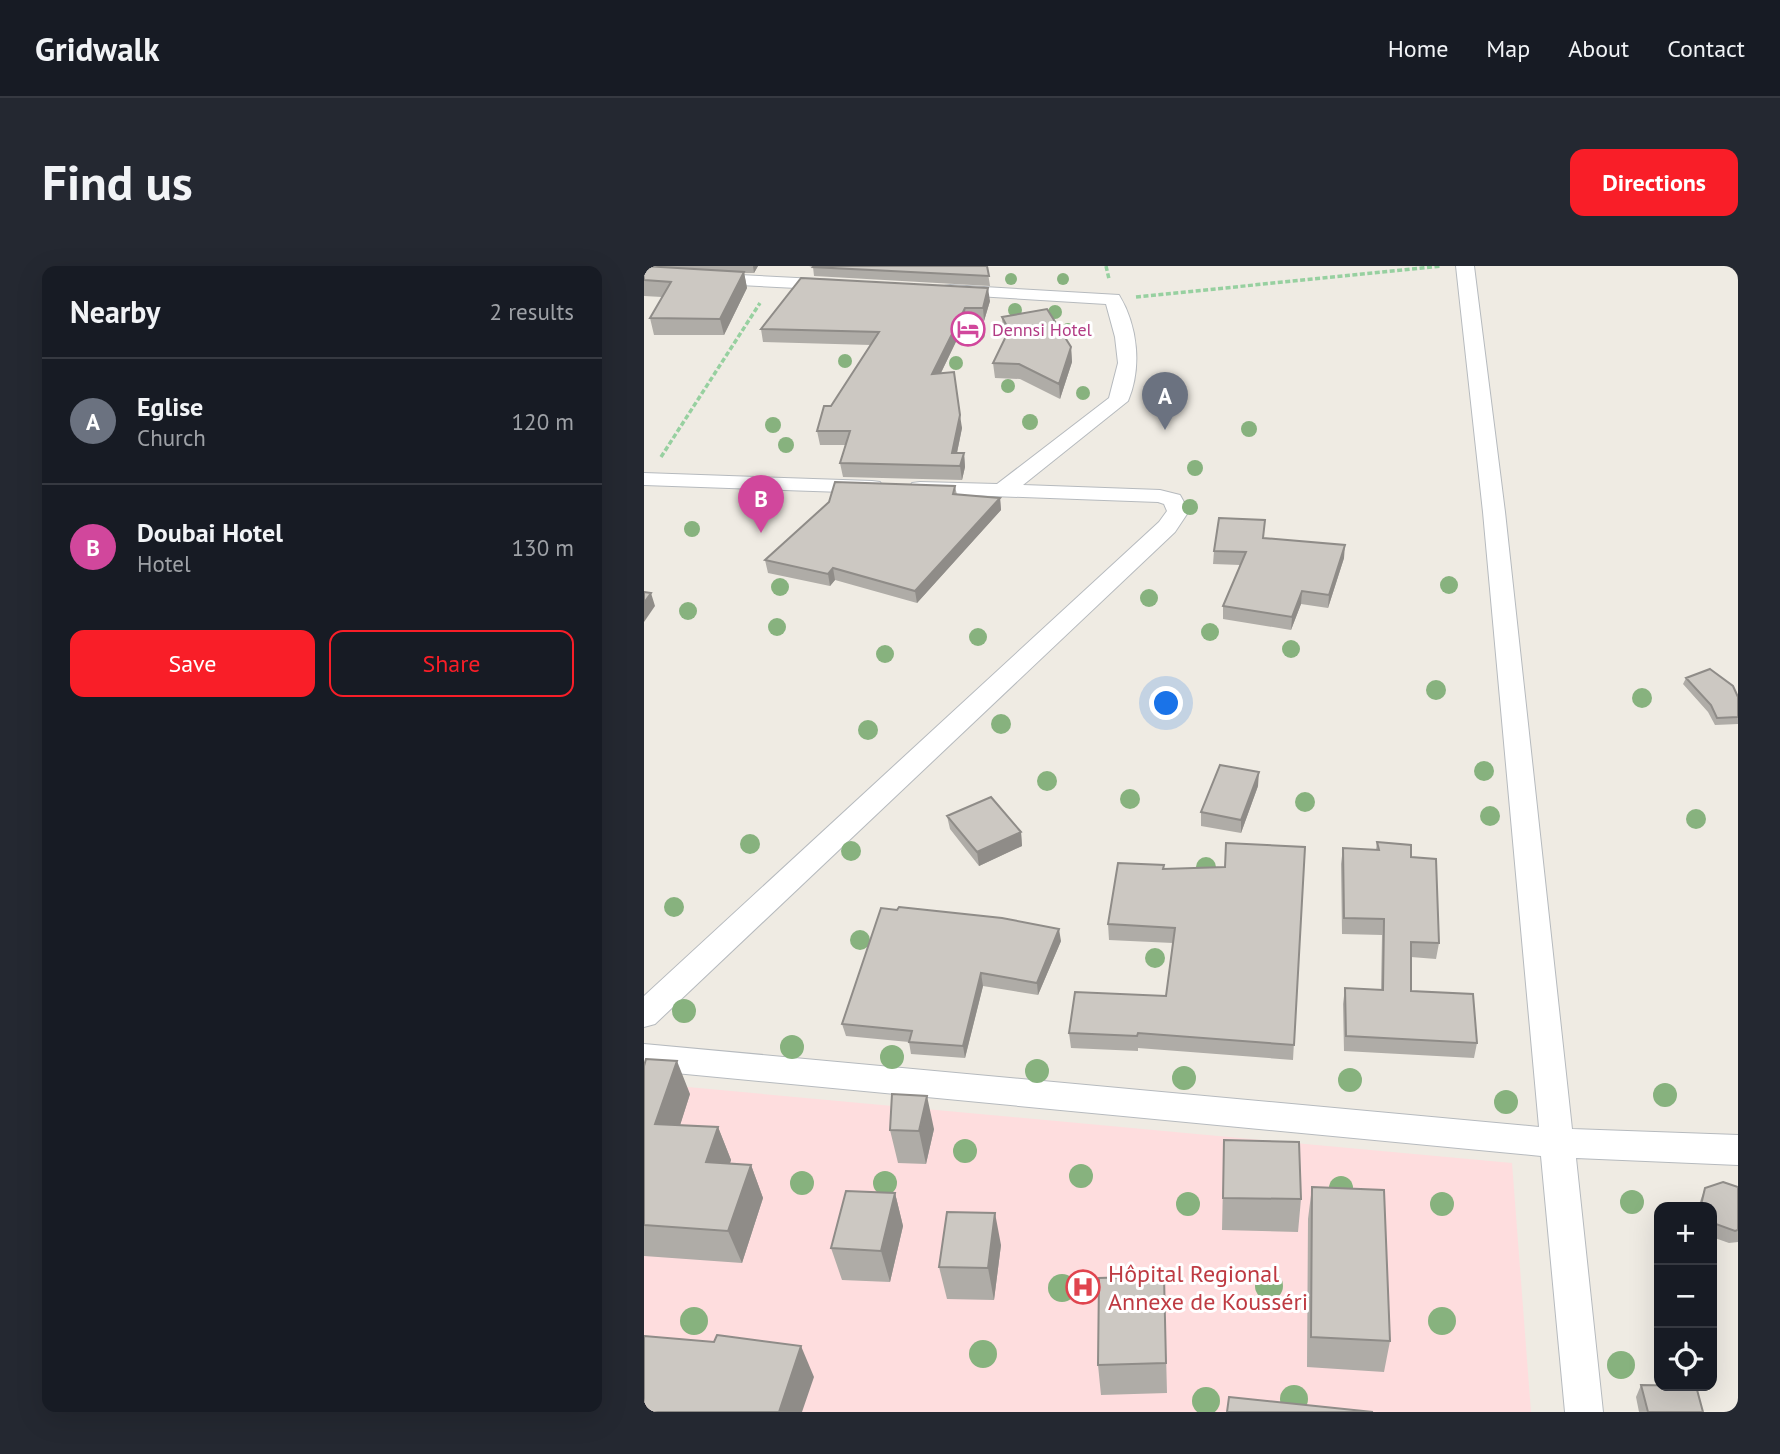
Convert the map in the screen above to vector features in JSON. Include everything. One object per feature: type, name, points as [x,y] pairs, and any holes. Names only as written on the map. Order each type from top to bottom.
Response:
[{"type":"street","points":[[1465,266],[1494,512],[1584,1412]]},
{"type":"street","points":[[644,275],[855,286]]},
{"type":"street","points":[[937,290],[1113,299],[1128,346],[1129,365],[1125,388],[1118,401],[1002,491]]},
{"type":"street","points":[[644,1015],[1167,527],[1178,511],[1172,500],[1160,496],[646,479]]},
{"type":"street","points":[[644,1057],[1558,1143],[1738,1150]]},
{"type":"path","points":[[1113,299],[1444,266]]},
{"type":"path","points":[[646,479],[774,281]]},
{"type":"shaded area","name":"Hôpital Regional Annexe de Kousséri","points":[[644,1083],[1512,1163],[1531,1412],[644,1412]]},
{"type":"building","points":[[644,266],[744,272],[720,319],[650,318],[671,282],[644,280]]},
{"type":"building","points":[[987,266],[989,276],[813,267]]},
{"type":"building","points":[[801,278],[988,288],[983,308],[965,308],[932,374],[954,372],[960,415],[952,453],[964,453],[960,466],[840,463],[850,431],[817,431],[824,406],[831,406],[879,332],[761,329]]},
{"type":"building","points":[[1047,309],[1071,347],[1059,384],[1019,364],[993,363],[1009,330],[1002,317]]},
{"type":"building","points":[[835,482],[955,486],[953,494],[1000,498],[915,591],[833,568],[828,574],[765,560],[829,502]]},
{"type":"building","points":[[1219,518],[1265,520],[1263,538],[1345,545],[1329,595],[1302,591],[1292,617],[1223,606],[1246,552],[1214,551]]},
{"type":"building","points":[[644,592],[651,593],[644,603]]},
{"type":"building","points":[[1710,669],[1733,686],[1738,697],[1738,717],[1717,718],[1711,705],[1686,678]]},
{"type":"building","points":[[1220,765],[1259,772],[1241,820],[1201,812]]},
{"type":"building","points":[[991,797],[1021,832],[977,852],[947,816]]},
{"type":"building","points":[[1377,842],[1411,845],[1411,857],[1436,859],[1439,943],[1411,942],[1411,991],[1473,994],[1477,1043],[1346,1036],[1345,988],[1383,990],[1384,919],[1344,918],[1343,848],[1379,850]]},
{"type":"building","points":[[1226,843],[1305,847],[1294,1045],[1138,1033],[1137,1036],[1069,1033],[1075,992],[1166,996],[1175,928],[1108,924],[1118,863],[1164,865],[1163,869],[1225,867]]},
{"type":"building","points":[[899,907],[1002,918],[1059,929],[1037,983],[981,973],[963,1046],[909,1042],[912,1031],[842,1024],[881,908],[897,910]]},
{"type":"building","points":[[646,1059],[677,1061],[655,1124],[718,1127],[706,1162],[751,1165],[728,1231],[644,1225]]},
{"type":"building","points":[[892,1094],[927,1096],[919,1131],[890,1130]]},
{"type":"building","points":[[1224,1140],[1299,1142],[1301,1199],[1223,1198]]},
{"type":"building","points":[[1723,1182],[1738,1187],[1738,1230],[1717,1224],[1717,1202],[1702,1202],[1705,1188]]},
{"type":"building","points":[[1312,1187],[1384,1190],[1390,1341],[1311,1337]]},
{"type":"building","points":[[846,1191],[895,1193],[881,1251],[831,1248]]},
{"type":"building","points":[[947,1212],[995,1213],[988,1268],[939,1267]]},
{"type":"building","points":[[1164,1276],[1166,1363],[1098,1365],[1099,1278]]},
{"type":"building","points":[[717,1335],[801,1346],[779,1412],[644,1412],[644,1336],[714,1342]]},
{"type":"building","points":[[1641,1385],[1654,1385],[1654,1391],[1697,1391],[1703,1412],[1648,1412]]},
{"type":"building","points":[[1229,1397],[1373,1412],[1227,1412]]},
{"type":"place","name":"Dennsi Hotel","points":[[968,329]]},
{"type":"place","name":"Eglise","points":[[1165,430]]},
{"type":"place","name":"Doubai Hotel","points":[[761,533]]},
{"type":"place","name":"Hôpital Regional Annexe de Kousséri","points":[[1083,1287]]}]
